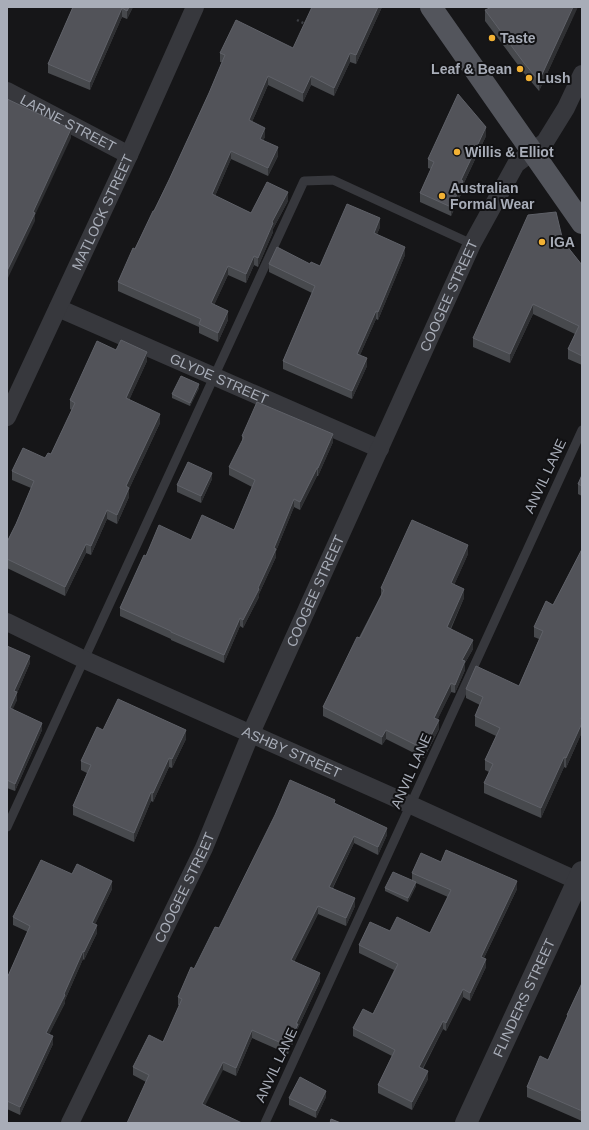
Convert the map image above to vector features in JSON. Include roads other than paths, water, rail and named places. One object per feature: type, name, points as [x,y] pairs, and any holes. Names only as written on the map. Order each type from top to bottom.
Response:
[{"type":"main road","points":[[431,7],[582,223]]},
{"type":"street","name":"MATLOCK STREET","points":[[7,417],[129,155],[195,7]]},
{"type":"street","name":"COOGEE STREET","points":[[70,1123],[204,848],[251,733],[472,244],[516,164],[544,142],[566,108],[582,74]]},
{"type":"street","name":"LARNE STREET","points":[[7,91],[129,155]]},
{"type":"street","name":"GLYDE STREET","points":[[58,308],[380,449]]},
{"type":"street","name":"ASHBY STREET","points":[[7,622],[85,660],[411,805],[580,876]]},
{"type":"street","name":"FLINDERS STREET","points":[[466,1123],[580,876]]},
{"type":"lane","points":[[7,827],[304,181],[333,180],[472,244]]},
{"type":"lane","name":"ANVIL LANE","points":[[265,1123],[582,430]]},
{"type":"place","name":"Taste","points":[[492,38]]},
{"type":"place","name":"Leaf & Bean","points":[[520,69]]},
{"type":"place","name":"Lush","points":[[529,78]]},
{"type":"place","name":"Willis & Elliot","points":[[457,152]]},
{"type":"place","name":"Australian Formal Wear","points":[[442,196]]},
{"type":"place","name":"IGA","points":[[542,242]]}]
